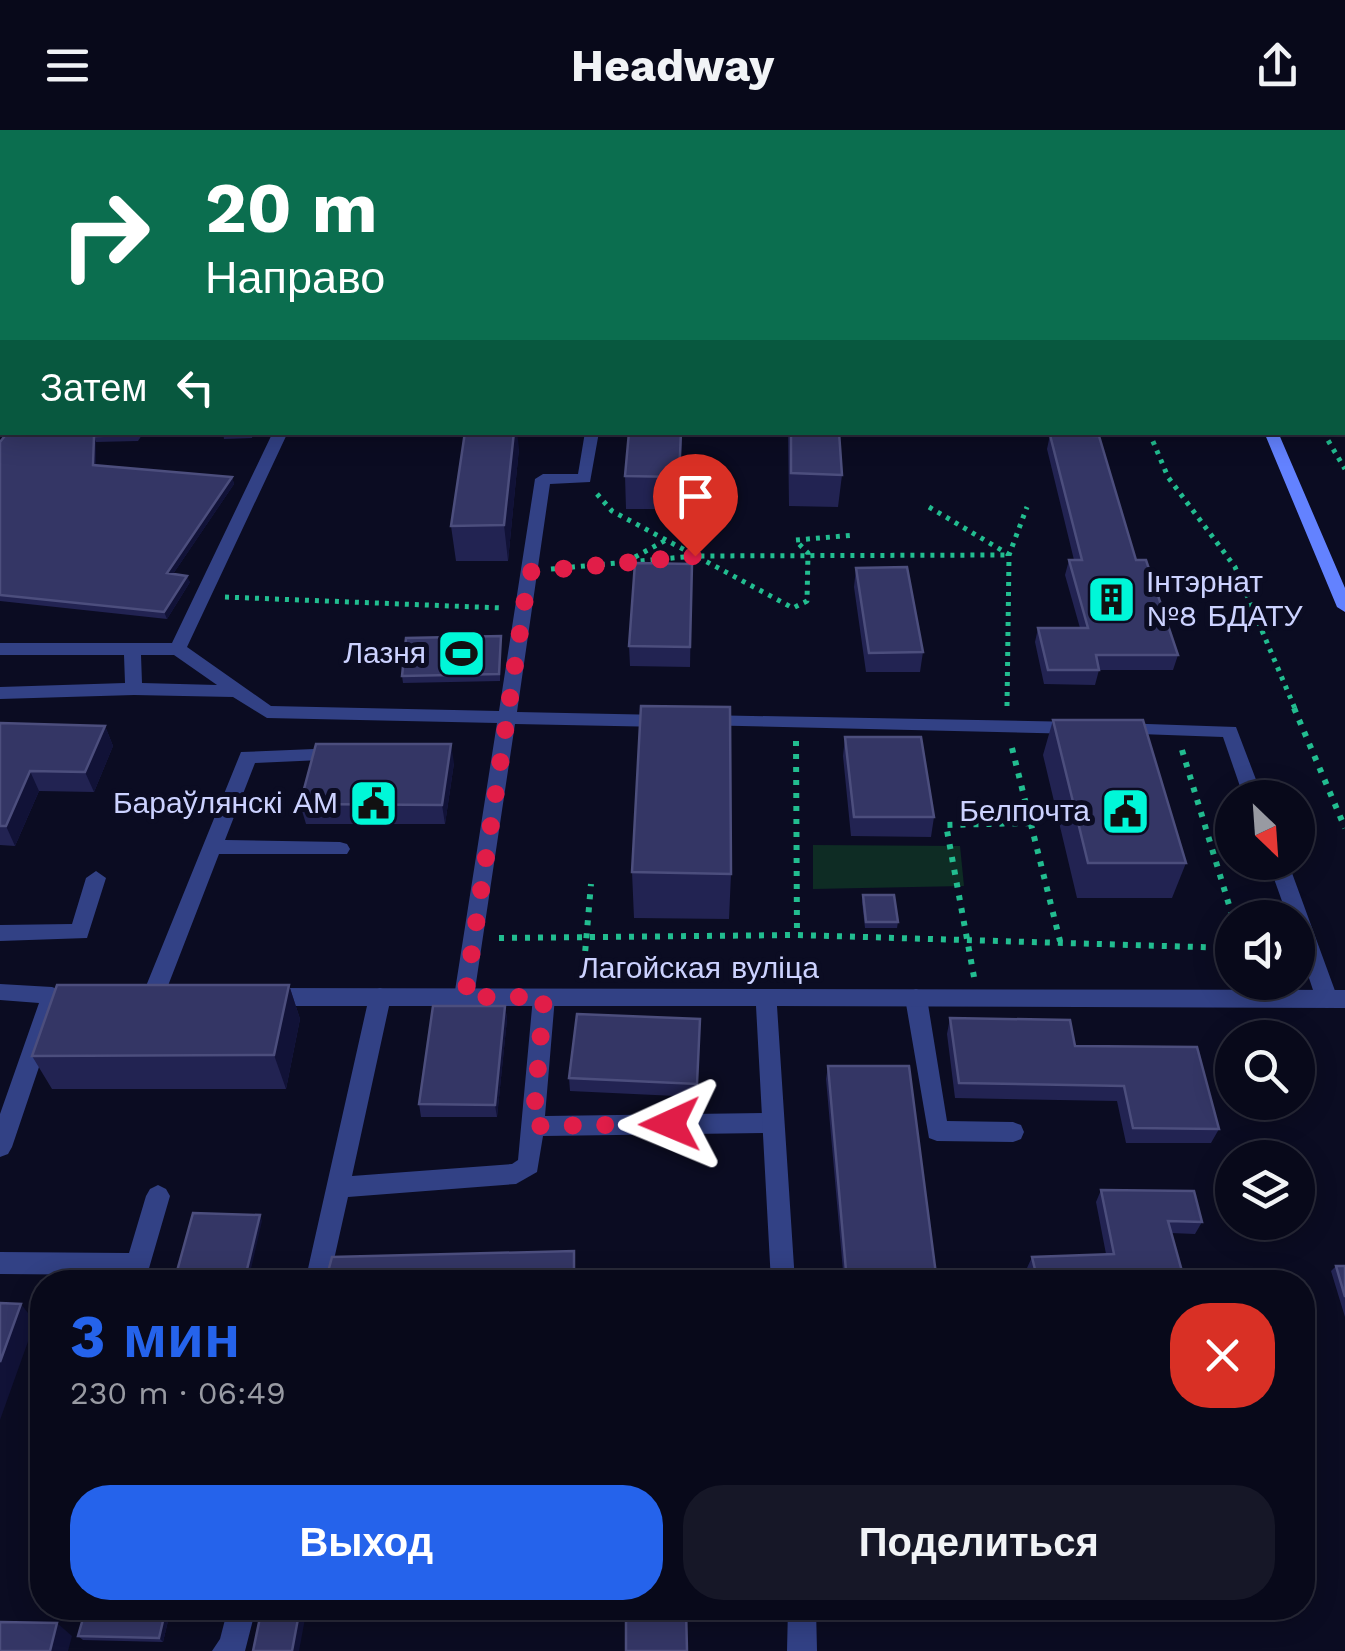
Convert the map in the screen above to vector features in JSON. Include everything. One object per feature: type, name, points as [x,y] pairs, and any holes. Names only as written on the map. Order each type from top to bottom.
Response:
[{"type":"main road","points":[[1271,435],[1345,607]]},
{"type":"street","points":[[178,649],[280,435]]},
{"type":"street","points":[[465,997],[543,479],[585,479],[592,435]]},
{"type":"street","points":[[132,648],[134,689]]},
{"type":"street","points":[[0,649],[178,649],[267,712],[1230,731],[1248,780]]},
{"type":"street","points":[[0,692],[237,691]]},
{"type":"street","points":[[153,996],[248,757],[358,753]]},
{"type":"street","points":[[212,847],[340,848]]},
{"type":"street","points":[[0,933],[80,932],[96,878]]},
{"type":"street","points":[[1286,880],[1336,999]]},
{"type":"street","points":[[0,992],[60,996],[0,1146]]},
{"type":"street","name":"Лагойская вуліца","points":[[247,996],[1336,999]]},
{"type":"street","points":[[320,1270],[380,997]]},
{"type":"street","points":[[339,1187],[516,1174],[529,1165],[544,997]]},
{"type":"street","points":[[766,998],[782,1270]]},
{"type":"street","points":[[916,998],[936,1131],[1013,1132]]},
{"type":"street","points":[[533,1126],[773,1123]]},
{"type":"street","points":[[137,1270],[158,1196]]},
{"type":"street","points":[[0,1263],[95,1270]]},
{"type":"street","points":[[228,1651],[239,1620]]},
{"type":"street","points":[[802,1620],[802,1651]]},
{"type":"path","points":[[1150,435],[1152,448],[1168,476],[1244,584],[1345,828]]},
{"type":"path","points":[[1324,435],[1345,469]]},
{"type":"path","points":[[585,479],[612,511],[793,608],[806,602],[808,553],[795,540],[855,535]]},
{"type":"path","points":[[529,572],[695,556],[1009,555],[929,508]]},
{"type":"path","points":[[629,560],[666,540]]},
{"type":"path","points":[[205,597],[523,609]]},
{"type":"path","points":[[796,722],[797,934]]},
{"type":"path","points":[[1175,730],[1227,900]]},
{"type":"path","points":[[978,998],[946,825],[1030,823]]},
{"type":"path","points":[[582,997],[591,884]]},
{"type":"path","points":[[474,938],[797,934],[1215,947]]},
{"type":"green space","points":[[813,845],[960,846],[964,886],[813,889]]},
{"type":"building","points":[[6,435],[136,435],[94,436],[93,465],[232,477],[167,573],[187,576],[164,612],[0,595],[0,442]]},
{"type":"building","points":[[465,435],[514,435],[504,525],[451,526]]},
{"type":"building","points":[[629,435],[681,435],[679,477],[625,476]]},
{"type":"building","points":[[791,435],[839,435],[842,475],[791,473]]},
{"type":"building","points":[[1050,435],[1099,436],[1136,560],[1146,560],[1178,655],[1096,655],[1099,670],[1048,670],[1038,628],[1088,628],[1069,560],[1082,560]]},
{"type":"building","points":[[635,563],[692,564],[690,647],[629,646]]},
{"type":"building","points":[[907,567],[923,652],[869,653],[856,568]]},
{"type":"building","points":[[501,636],[499,674],[402,676],[406,638]]},
{"type":"building","points":[[641,706],[730,707],[731,874],[632,872]]},
{"type":"building","points":[[1053,720],[1143,720],[1186,863],[1088,863]]},
{"type":"building","points":[[0,723],[105,726],[85,772],[30,771],[6,826],[0,826]]},
{"type":"building","points":[[845,737],[921,737],[934,817],[854,817]]},
{"type":"building","points":[[316,744],[451,744],[442,805],[300,804]]},
{"type":"building","points":[[863,895],[894,895],[898,922],[866,922]]},
{"type":"building","points":[[57,985],[289,985],[274,1055],[32,1056]]},
{"type":"building","points":[[433,1006],[505,1006],[495,1105],[419,1104]]},
{"type":"building","points":[[577,1014],[700,1019],[697,1084],[569,1078]]},
{"type":"building","points":[[950,1018],[1070,1020],[1075,1046],[1197,1047],[1219,1129],[1133,1128],[1124,1086],[959,1083]]},
{"type":"building","points":[[828,1066],[909,1066],[935,1270],[846,1270]]},
{"type":"building","points":[[1101,1190],[1194,1191],[1202,1222],[1168,1221],[1182,1270],[1035,1270],[1032,1257],[1114,1254]]},
{"type":"building","points":[[193,1213],[260,1215],[247,1270],[177,1270]]},
{"type":"building","points":[[574,1251],[574,1270],[329,1270],[332,1257]]},
{"type":"building","points":[[1336,1266],[1345,1266],[1345,1297]]},
{"type":"building","points":[[0,1303],[21,1304],[0,1362]]},
{"type":"building","points":[[83,1620],[163,1620],[159,1638],[78,1636]]},
{"type":"building","points":[[259,1620],[298,1620],[292,1651],[253,1651]]},
{"type":"building","points":[[626,1620],[686,1620],[687,1651],[626,1651]]},
{"type":"building","points":[[0,1622],[57,1623],[50,1651],[0,1651]]},
{"type":"place","name":"Інтэрнат №8 БДАТУ","points":[[1111,599]]},
{"type":"place","name":"Лазня","points":[[461,653]]},
{"type":"place","name":"Бараўлянскі АМ","points":[[373,803]]},
{"type":"place","name":"Белпочта","points":[[1125,811]]},
{"type":"route","points":[[670,1124],[533,1126],[544,997],[465,997],[529,572],[695,556]]}]
